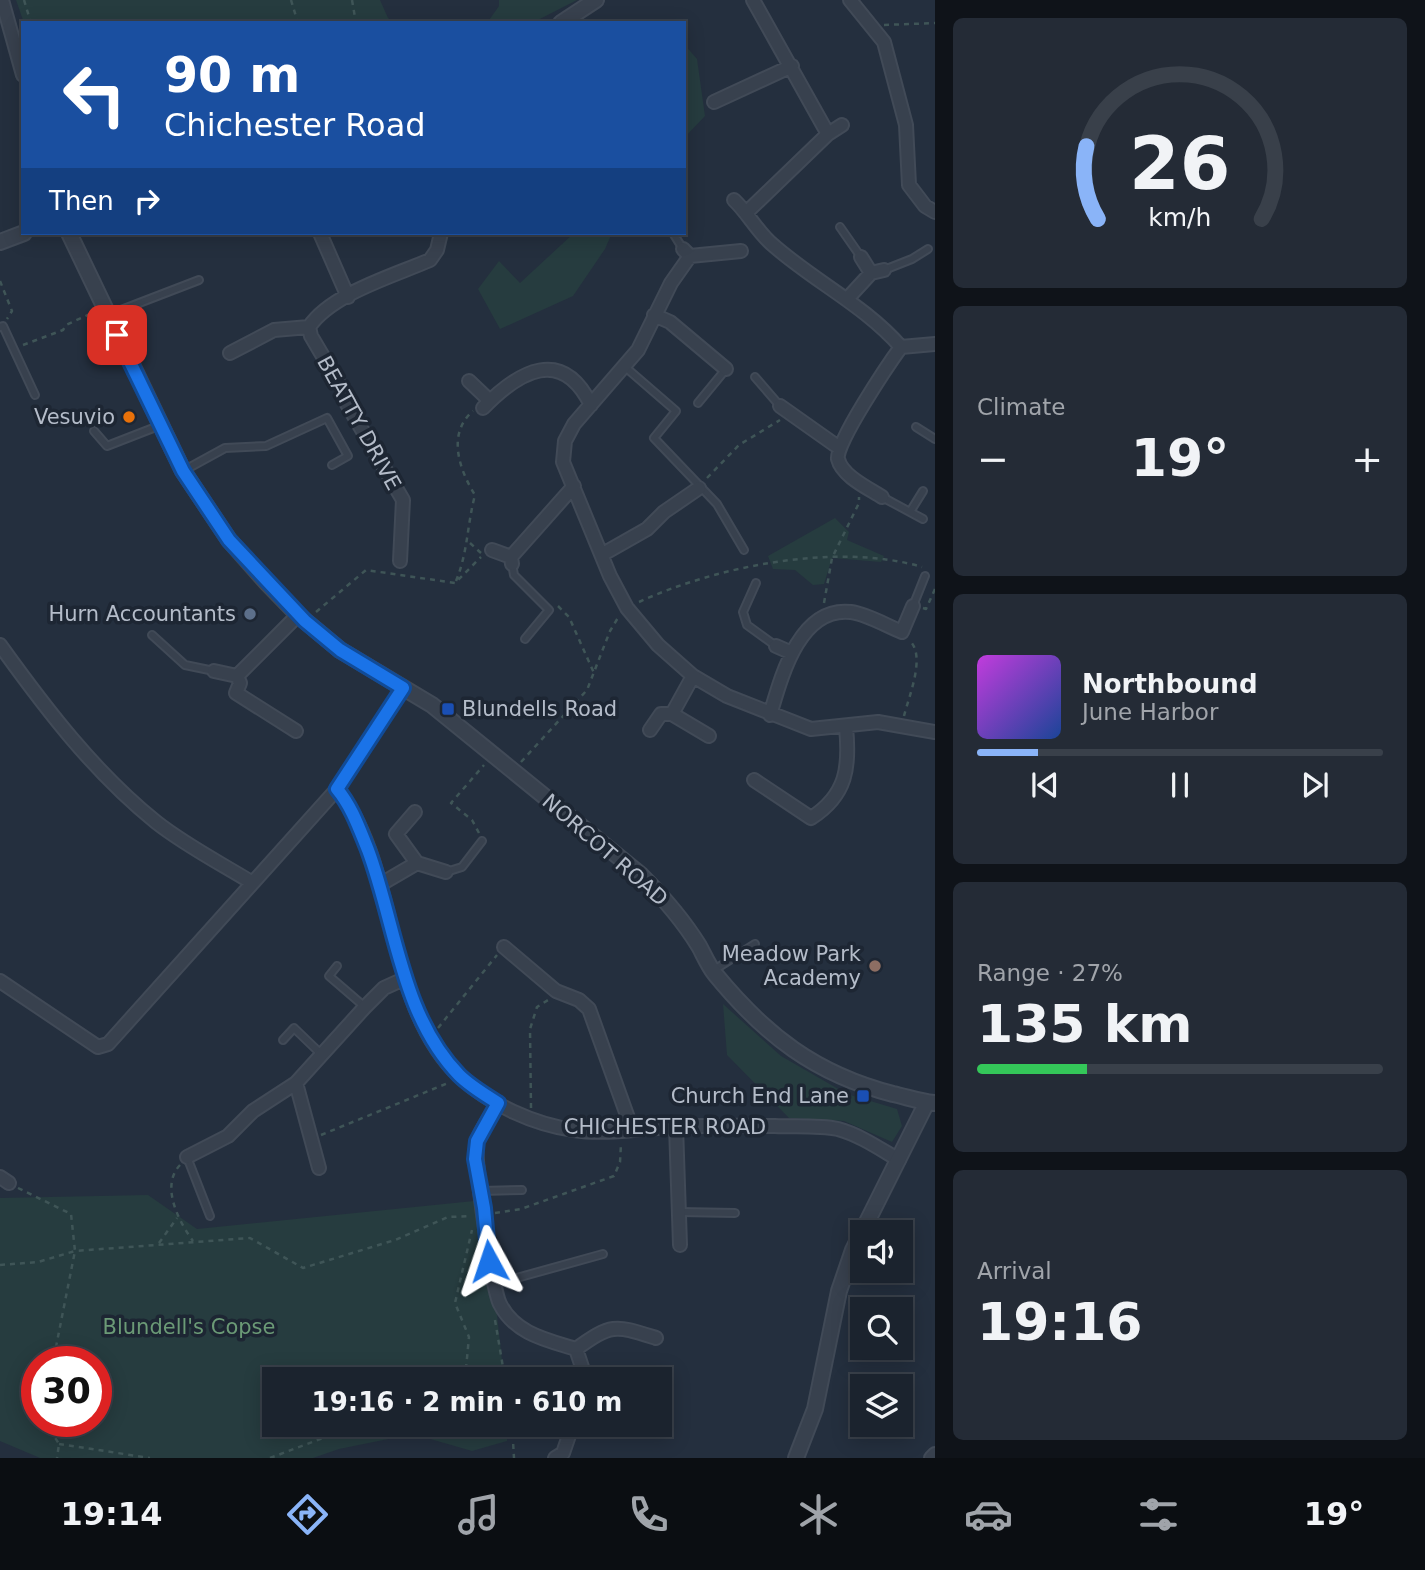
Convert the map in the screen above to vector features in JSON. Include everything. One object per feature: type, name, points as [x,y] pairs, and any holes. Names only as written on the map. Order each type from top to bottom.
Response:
[{"type":"street","points":[[2,0],[21,68]]},
{"type":"street","points":[[564,21],[596,0]]},
{"type":"street","points":[[850,0],[884,42],[906,125],[909,185],[925,206],[935,212]]},
{"type":"street","points":[[756,1],[828,134]]},
{"type":"street","points":[[714,102],[792,65]]},
{"type":"street","points":[[747,212],[828,134],[842,125]]},
{"type":"street","points":[[734,200],[747,212],[771,244],[848,298],[883,326],[901,347]]},
{"type":"street","points":[[0,242],[21,234]]},
{"type":"street","name":"NORCOT ROAD","points":[[70,235],[183,471],[229,540],[302,618],[340,650],[432,705],[641,875],[669,903],[699,945],[712,971],[755,1020],[794,1052],[832,1073],[931,1103]]},
{"type":"street","points":[[321,235],[348,297]]},
{"type":"street","points":[[230,353],[274,330],[309,327],[318,313],[430,260],[437,250],[441,235]]},
{"type":"street","points":[[741,251],[687,252],[638,350],[574,424],[565,441],[562,462],[627,608],[658,645],[693,676],[727,696],[811,729],[878,722],[935,732]]},
{"type":"street","points":[[862,257],[870,273]]},
{"type":"street","points":[[848,298],[870,273],[884,270]]},
{"type":"street","points":[[654,315],[670,322],[726,369]]},
{"type":"street","name":"BEATTY DRIVE","points":[[309,327],[331,374],[341,387],[347,404],[403,500],[400,561]]},
{"type":"street","points":[[882,497],[861,490],[837,458],[838,447],[857,419],[873,386],[901,347],[935,344]]},
{"type":"street","points":[[469,381],[486,405],[517,379],[541,368],[555,368],[583,388],[591,405]]},
{"type":"street","points":[[785,410],[838,447]]},
{"type":"street","points":[[492,550],[512,561],[574,486]]},
{"type":"street","points":[[603,554],[647,529],[664,512],[699,488]]},
{"type":"street","points":[[770,715],[792,653],[810,627],[828,616],[851,612],[902,632],[912,606]]},
{"type":"street","points":[[237,676],[302,618]]},
{"type":"street","points":[[0,645],[46,709],[109,781],[158,823],[251,882]]},
{"type":"street","points":[[776,646],[792,653]]},
{"type":"street","points":[[214,671],[237,676]]},
{"type":"street","points":[[237,676],[240,683],[236,693],[296,731]]},
{"type":"street","points":[[672,714],[693,676]]},
{"type":"street","points":[[0,981],[98,1047],[108,1044],[337,789],[403,688]]},
{"type":"street","points":[[650,730],[661,713],[672,714],[709,736]]},
{"type":"street","points":[[754,780],[810,824],[831,806],[847,769],[846,727]]},
{"type":"street","name":"CHICHESTER ROAD","points":[[337,789],[351,805],[381,884],[405,978],[430,1038],[461,1078],[498,1103],[530,1118],[576,1131],[676,1126],[838,1129],[863,1139],[899,1160]]},
{"type":"street","points":[[415,812],[396,834],[417,863],[446,872]]},
{"type":"street","points":[[381,884],[417,863]]},
{"type":"street","points":[[504,947],[556,991],[579,1000],[589,1009],[627,1130]]},
{"type":"street","points":[[187,1157],[228,1136],[253,1111],[296,1083],[320,1053],[384,988],[405,978]]},
{"type":"street","points":[[296,1083],[319,1168]]},
{"type":"street","points":[[498,1103],[477,1141],[475,1159],[485,1211],[489,1261],[500,1305],[528,1335],[576,1349]]},
{"type":"street","points":[[796,1458],[815,1409],[839,1291],[853,1250],[931,1103]]},
{"type":"street","points":[[676,1126],[680,1245]]},
{"type":"street","points":[[576,1349],[597,1333],[618,1326],[656,1338]]},
{"type":"street","points":[[576,1349],[582,1367]]},
{"type":"street","points":[[555,1458],[564,1453],[569,1437]]},
{"type":"street","points":[[931,1458],[935,1454]]},
{"type":"lane","points":[[840,227],[862,257]]},
{"type":"lane","points":[[674,235],[687,252]]},
{"type":"lane","points":[[884,270],[912,259],[928,249]]},
{"type":"lane","points":[[105,312],[198,280]]},
{"type":"lane","points":[[1,326],[35,395]]},
{"type":"lane","points":[[624,366],[677,411],[654,438],[716,504],[744,550]]},
{"type":"lane","points":[[698,403],[726,369]]},
{"type":"lane","points":[[755,377],[785,410]]},
{"type":"lane","points":[[183,471],[225,448],[266,446],[327,418],[348,456],[332,464]]},
{"type":"lane","points":[[94,431],[107,446],[160,425]]},
{"type":"lane","points":[[916,427],[935,439]]},
{"type":"lane","points":[[910,512],[923,491]]},
{"type":"lane","points":[[882,497],[923,519]]},
{"type":"lane","points":[[512,561],[514,575],[550,610],[525,639]]},
{"type":"lane","points":[[912,606],[925,576]]},
{"type":"lane","points":[[756,583],[743,612],[747,625],[776,646]]},
{"type":"lane","points":[[152,635],[184,665],[214,671]]},
{"type":"lane","points":[[446,872],[462,867],[482,841]]},
{"type":"lane","points":[[712,971],[755,944]]},
{"type":"lane","points":[[337,965],[329,976],[365,1007]]},
{"type":"lane","points":[[283,1040],[294,1028],[320,1053]]},
{"type":"lane","points":[[187,1157],[210,1216]]},
{"type":"lane","points":[[481,1191],[522,1190]]},
{"type":"lane","points":[[678,1212],[735,1213]]},
{"type":"lane","points":[[495,1284],[603,1254]]},
{"type":"path","points":[[24,0],[30,21]]},
{"type":"path","points":[[291,0],[297,21]]},
{"type":"path","points":[[352,0],[356,21]]},
{"type":"path","points":[[870,25],[935,23]]},
{"type":"path","points":[[0,281],[12,311],[1,326]]},
{"type":"path","points":[[14,349],[63,330],[66,325],[105,312]]},
{"type":"path","points":[[455,583],[469,541],[466,528],[475,495],[462,474],[457,456],[460,433],[470,412],[486,405]]},
{"type":"path","points":[[699,488],[739,445],[785,410]]},
{"type":"path","points":[[828,616],[824,607],[832,558],[859,503],[861,490]]},
{"type":"path","points":[[455,583],[483,555],[469,541]]},
{"type":"path","points":[[513,771],[587,690],[610,631],[627,608],[676,585],[740,566],[832,558],[890,557],[924,567]]},
{"type":"path","points":[[302,618],[366,570],[455,583]]},
{"type":"path","points":[[912,606],[926,609],[935,589]]},
{"type":"path","points":[[550,599],[569,617],[594,673]]},
{"type":"path","points":[[902,632],[915,646],[917,662],[902,726]]},
{"type":"path","points":[[482,841],[472,820],[452,803],[492,754]]},
{"type":"path","points":[[430,1038],[504,947]]},
{"type":"path","points":[[530,1118],[533,1089],[530,1029],[537,1007],[544,1005],[556,991]]},
{"type":"path","points":[[311,1139],[461,1078]]},
{"type":"path","points":[[0,1265],[38,1262],[75,1251],[250,1238],[303,1268],[395,1240],[448,1217],[470,1218],[477,1209],[521,1209],[614,1176],[627,1130]]},
{"type":"path","points":[[187,1157],[174,1171],[172,1205],[177,1218],[193,1241]]},
{"type":"path","points":[[4,1180],[71,1214],[75,1251],[56,1346]]},
{"type":"path","points":[[159,1243],[177,1218]]},
{"type":"path","points":[[466,1367],[469,1338],[456,1303],[473,1227]]},
{"type":"path","points":[[500,1305],[493,1307],[503,1367]]},
{"type":"path","points":[[54,1437],[58,1444],[57,1458]]},
{"type":"path","points":[[270,1458],[326,1437]]},
{"type":"path","points":[[513,1437],[514,1458]]},
{"type":"path","points":[[58,1444],[150,1458]]},
{"type":"green space","points":[[16,0],[380,0],[392,21],[23,21]]},
{"type":"green space","points":[[499,0],[577,0],[536,21],[488,21],[499,6]]},
{"type":"green space","points":[[686,46],[697,59],[705,116],[686,136]]},
{"type":"green space","points":[[572,235],[611,235],[605,249],[573,296],[500,329],[478,289],[499,261],[520,283]]},
{"type":"green space","points":[[835,518],[849,532],[847,540],[884,556],[881,562],[832,558],[824,584],[813,585],[795,570],[773,569],[768,556]]},
{"type":"green space","points":[[723,1004],[781,1056],[847,1094],[897,1109],[902,1126],[892,1142],[844,1121],[789,1118],[727,1055]]},
{"type":"green space","name":"Blundell's Copse","points":[[148,1195],[197,1229],[474,1201],[497,1315],[503,1367],[262,1367],[262,1437],[398,1437],[339,1449],[313,1458],[40,1458],[0,1441],[0,1198]]},
{"type":"green space","name":"Blundell's Copse","points":[[423,1437],[507,1437],[507,1441],[472,1451]]},
{"type":"place","name":"Vesuvio","points":[[129,417]]},
{"type":"place","name":"Hurn Accountants","points":[[250,614]]},
{"type":"place","name":"Blundells Road","points":[[448,709]]},
{"type":"place","name":"Meadow Park Academy","points":[[875,966]]},
{"type":"place","name":"Church End Lane","points":[[863,1096]]},
{"type":"route","points":[[117,335],[183,471],[229,540],[305,621],[340,650],[403,688],[337,789],[351,805],[381,884],[392,936],[405,978],[430,1038],[461,1078],[498,1103],[477,1141],[475,1159],[484,1208],[489,1261]]}]
